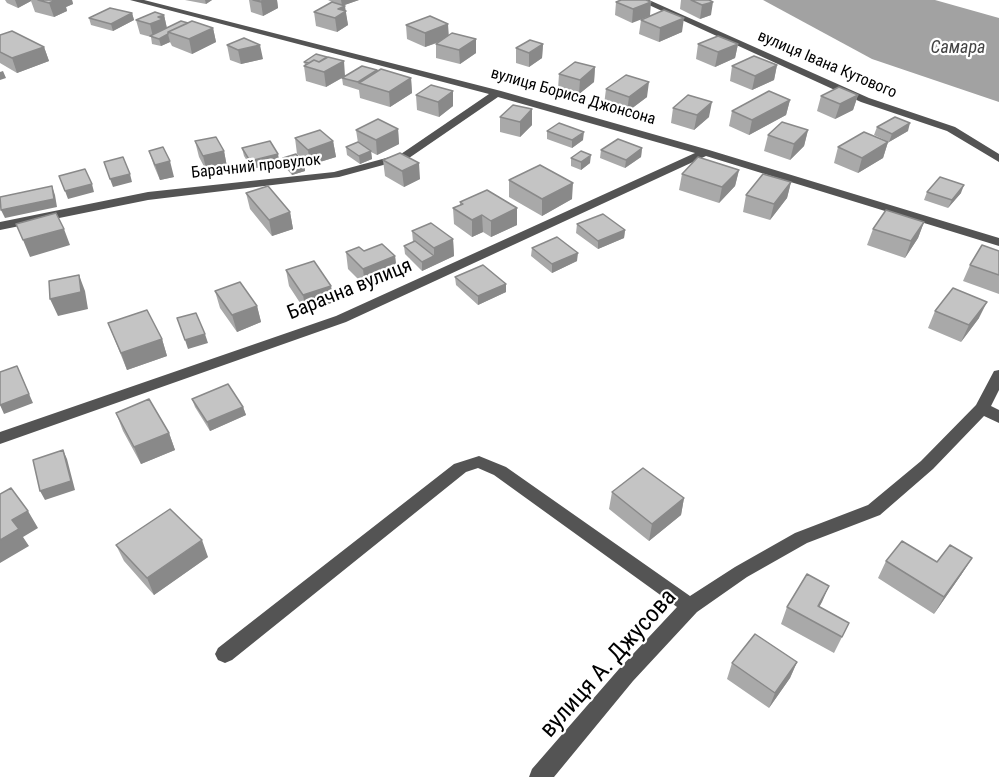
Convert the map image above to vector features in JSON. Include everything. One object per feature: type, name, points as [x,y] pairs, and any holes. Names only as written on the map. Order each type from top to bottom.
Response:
[{"type":"street","name":"вулиця Бориса Джонсона","points":[[134,0],[497,93],[705,152],[999,242]]},
{"type":"street","name":"вулиця Івана Кутового","points":[[642,0],[865,100],[951,129],[999,159]]},
{"type":"street","name":"Барачний провулок","points":[[0,226],[148,196],[335,175],[405,156],[497,93]]},
{"type":"street","name":"Барачна вулиця","points":[[0,438],[341,319],[705,152]]},
{"type":"street","name":"вулиця А. Джусова","points":[[540,777],[626,675],[690,606],[741,572],[801,538],[874,510],[927,465],[982,408],[999,375]]},
{"type":"street","points":[[982,408],[999,417]]},
{"type":"street","points":[[225,654],[460,468],[479,462],[500,471],[690,606]]},
{"type":"water","name":"Самара","points":[[763,0],[935,0],[999,18],[999,102],[872,59]]},
{"type":"building","points":[[38,0],[56,0],[49,3]]},
{"type":"building","points":[[621,0],[651,2],[633,9],[616,2]]},
{"type":"building","points":[[691,0],[709,0],[713,2],[702,5]]},
{"type":"building","points":[[332,2],[345,6],[338,9],[346,11],[335,18],[314,12]]},
{"type":"building","points":[[110,8],[132,13],[111,24],[89,18]]},
{"type":"building","points":[[664,10],[684,18],[660,28],[641,20]]},
{"type":"building","points":[[155,12],[164,15],[158,17],[163,19],[150,24],[136,20]]},
{"type":"building","points":[[430,16],[448,24],[425,33],[406,25]]},
{"type":"building","points":[[181,21],[188,23],[159,39],[150,36]]},
{"type":"building","points":[[192,21],[213,28],[189,39],[168,32]]},
{"type":"building","points":[[12,31],[44,47],[12,58],[0,52],[0,35]]},
{"type":"building","points":[[452,33],[476,39],[459,50],[436,44]]},
{"type":"building","points":[[718,36],[738,44],[718,52],[698,44]]},
{"type":"building","points":[[244,38],[260,45],[238,50],[227,45]]},
{"type":"building","points":[[530,40],[543,44],[529,53],[516,48]]},
{"type":"building","points":[[316,54],[327,57],[319,62],[314,60],[309,63],[304,62]]},
{"type":"building","points":[[754,56],[777,65],[755,76],[732,66]]},
{"type":"building","points":[[328,57],[344,61],[324,72],[304,66],[314,60],[319,62]]},
{"type":"building","points":[[575,62],[595,67],[580,80],[559,74]]},
{"type":"building","points":[[362,66],[377,70],[358,82],[342,78]]},
{"type":"building","points":[[381,69],[411,78],[389,92],[359,83]]},
{"type":"building","points":[[626,75],[649,82],[629,97],[606,89]]},
{"type":"building","points":[[431,85],[453,91],[438,102],[416,95]]},
{"type":"building","points":[[839,87],[858,95],[840,104],[821,96]]},
{"type":"building","points":[[769,91],[790,100],[752,120],[732,111]]},
{"type":"building","points":[[688,95],[712,102],[697,115],[673,108]]},
{"type":"building","points":[[513,105],[532,109],[520,122],[500,117]]},
{"type":"building","points":[[895,117],[910,123],[892,134],[877,127]]},
{"type":"building","points":[[378,119],[398,129],[376,140],[356,130]]},
{"type":"building","points":[[782,122],[808,130],[794,144],[768,135]]},
{"type":"building","points":[[559,123],[584,132],[572,140],[547,131]]},
{"type":"building","points":[[320,130],[333,141],[308,150],[295,138]]},
{"type":"building","points":[[864,132],[888,142],[862,158],[838,147]]},
{"type":"building","points":[[216,137],[224,151],[203,156],[195,141]]},
{"type":"building","points":[[618,139],[642,148],[626,160],[601,150]]},
{"type":"building","points":[[270,141],[278,154],[250,161],[242,148]]},
{"type":"building","points":[[358,142],[371,151],[359,156],[346,147]]},
{"type":"building","points":[[163,147],[170,161],[155,165],[149,151]]},
{"type":"building","points":[[581,151],[591,155],[581,162],[571,158]]},
{"type":"building","points":[[400,153],[419,163],[402,171],[383,160]]},
{"type":"building","points":[[296,154],[304,163],[290,167],[283,158]]},
{"type":"building","points":[[123,157],[130,174],[110,179],[104,162]]},
{"type":"building","points":[[698,157],[739,170],[722,187],[682,174]]},
{"type":"building","points":[[540,165],[573,183],[542,199],[509,180]]},
{"type":"building","points":[[85,169],[92,184],[65,191],[59,176]]},
{"type":"building","points":[[763,174],[791,182],[774,204],[746,195]]},
{"type":"building","points":[[940,177],[964,185],[952,200],[927,192]]},
{"type":"building","points":[[52,186],[54,199],[1,210],[0,197]]},
{"type":"building","points":[[268,186],[290,212],[269,220],[246,193]]},
{"type":"building","points":[[487,190],[517,208],[491,221],[482,215],[472,220],[453,208],[463,204],[460,202]]},
{"type":"building","points":[[886,210],[924,222],[911,241],[873,229]]},
{"type":"building","points":[[56,213],[64,229],[23,240],[16,224]]},
{"type":"building","points":[[603,214],[625,230],[598,241],[577,224]]},
{"type":"building","points":[[431,223],[453,239],[434,248],[412,231]]},
{"type":"building","points":[[557,237],[578,253],[552,264],[532,248]]},
{"type":"building","points":[[415,241],[434,256],[422,262],[404,246]]},
{"type":"building","points":[[382,244],[395,256],[363,269],[346,252],[359,247],[364,251]]},
{"type":"building","points":[[982,245],[999,251],[999,275],[970,265]]},
{"type":"building","points":[[314,261],[331,286],[303,295],[286,270]]},
{"type":"building","points":[[483,265],[506,284],[478,296],[455,277]]},
{"type":"building","points":[[79,275],[81,292],[50,299],[49,281]]},
{"type":"building","points":[[240,282],[257,306],[232,315],[215,291]]},
{"type":"building","points":[[953,288],[987,302],[969,325],[935,311]]},
{"type":"building","points":[[147,310],[162,339],[121,353],[108,323]]},
{"type":"building","points":[[196,313],[205,334],[185,340],[177,318]]},
{"type":"building","points":[[17,366],[29,394],[0,405],[0,372]]},
{"type":"building","points":[[228,384],[243,407],[207,422],[192,399]]},
{"type":"building","points":[[149,399],[169,433],[134,447],[116,413]]},
{"type":"building","points":[[63,450],[71,481],[40,491],[33,460]]},
{"type":"building","points":[[643,468],[684,498],[652,524],[612,492]]},
{"type":"building","points":[[11,488],[28,511],[12,520],[19,529],[0,540],[0,494]]},
{"type":"building","points":[[170,509],[202,540],[147,578],[116,545]]},
{"type":"building","points":[[902,541],[937,562],[950,545],[972,558],[944,597],[886,561]]},
{"type":"building","points":[[807,574],[829,586],[818,606],[849,623],[842,637],[787,607]]},
{"type":"building","points":[[755,634],[797,662],[775,693],[732,663]]}]
